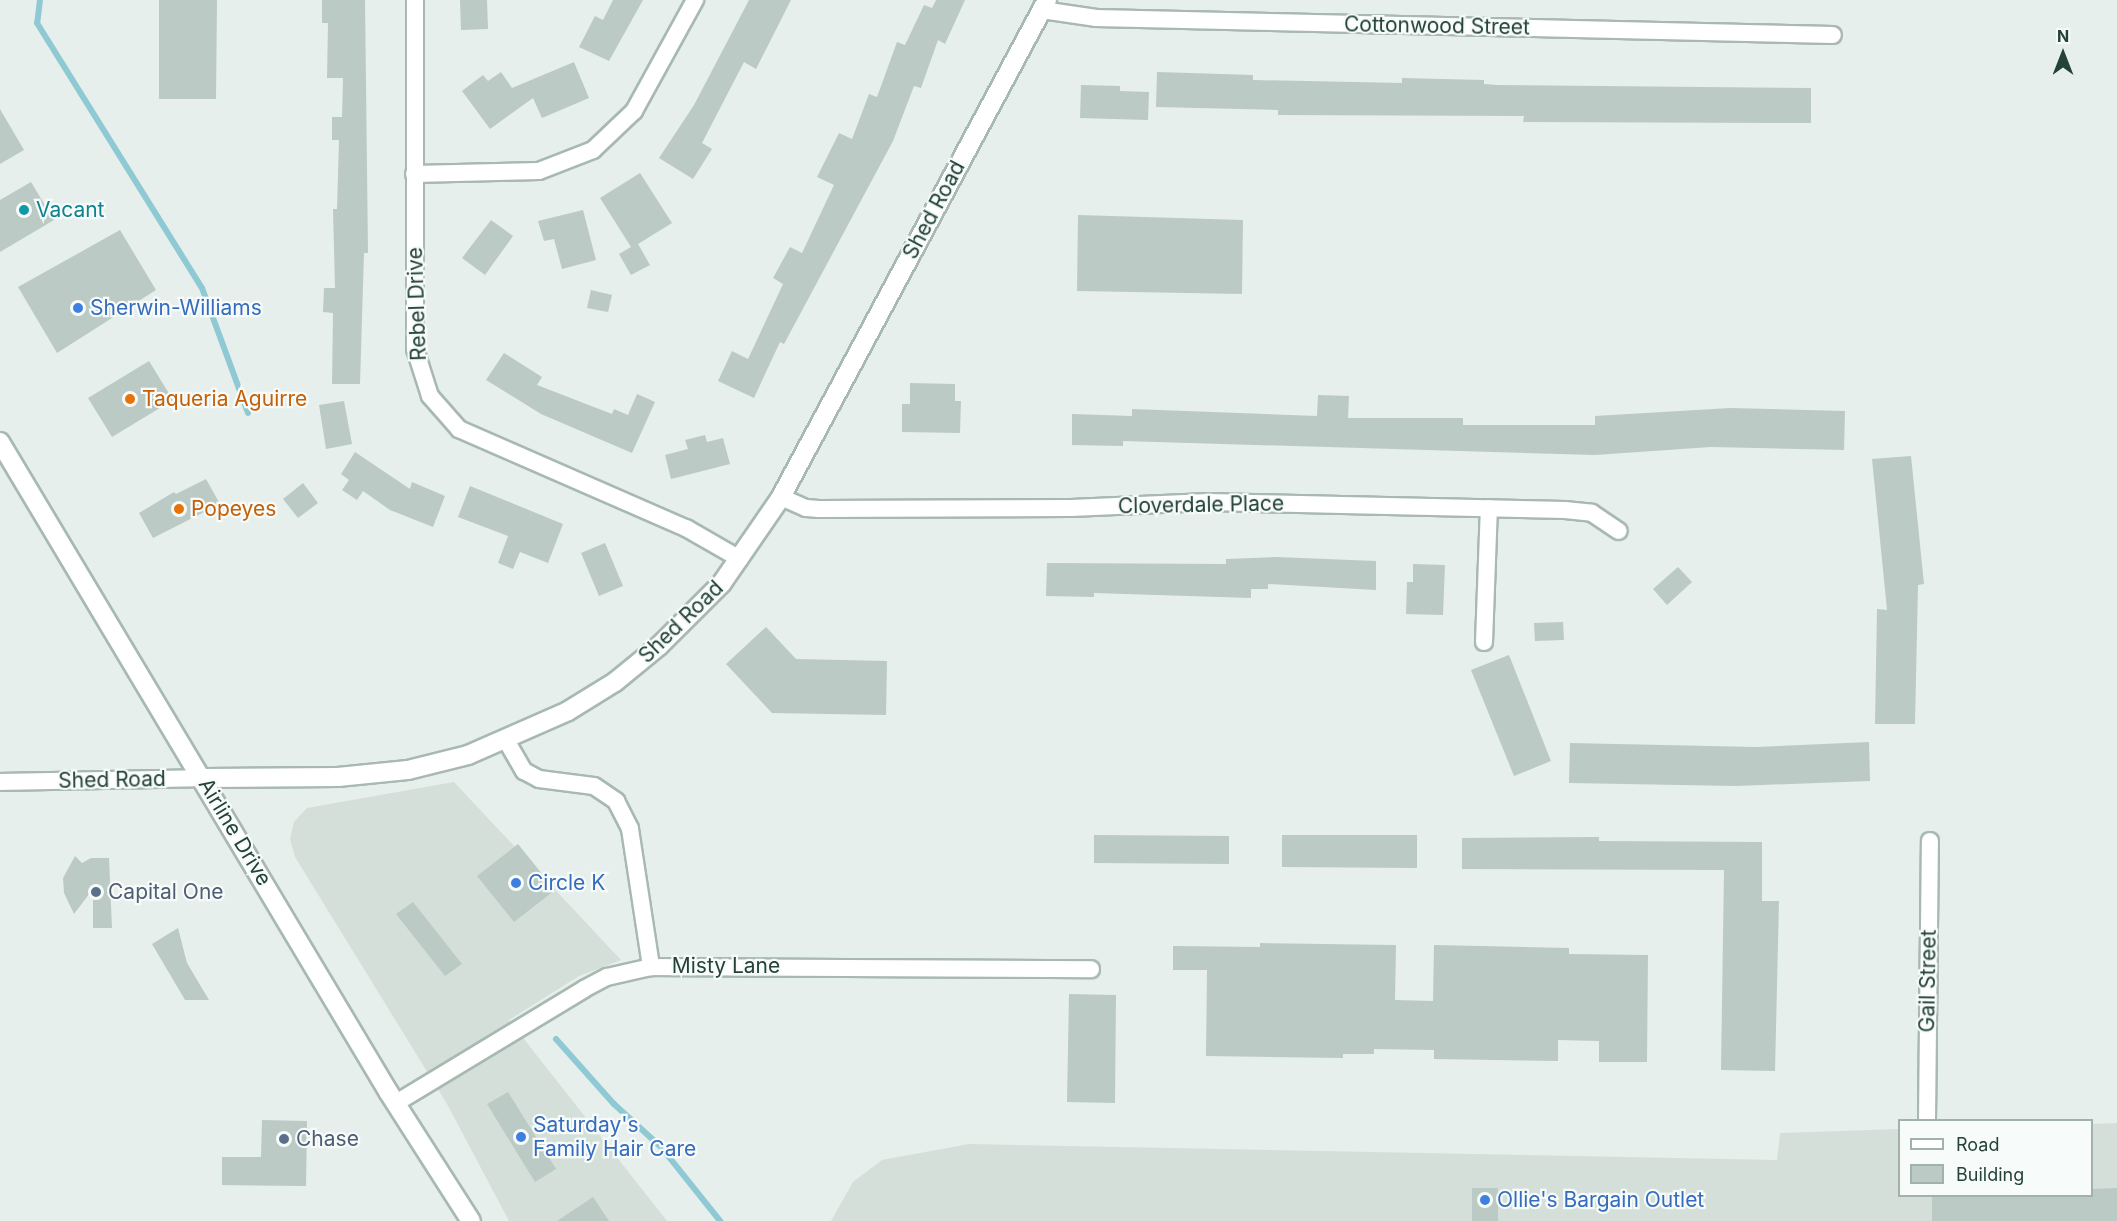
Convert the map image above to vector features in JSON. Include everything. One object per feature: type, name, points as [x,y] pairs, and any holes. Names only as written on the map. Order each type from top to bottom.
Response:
[{"type":"street","name":"Rebel Drive","points":[[415,0],[415,349],[423,382],[443,414],[459,429],[686,528],[740,559]]},
{"type":"street","points":[[414,174],[539,171],[593,150],[634,111],[695,0]]},
{"type":"street","name":"Cottonwood Street","points":[[1044,5],[1096,18],[1833,35]]},
{"type":"street","name":"Shed Road","points":[[0,782],[338,777],[408,770],[468,756],[506,740],[568,711],[615,682],[696,610],[740,559],[781,496],[1044,5]]},
{"type":"street","name":"Airline Drive","points":[[0,442],[396,1103],[471,1221]]},
{"type":"street","name":"Cloverdale Place","points":[[781,496],[806,508],[819,509],[1071,508],[1178,502],[1490,508],[1592,513],[1619,531]]},
{"type":"street","points":[[1484,642],[1490,508]]},
{"type":"street","points":[[506,740],[524,771],[539,779],[594,786],[616,801],[630,829],[651,967]]},
{"type":"street","name":"Gail Street","points":[[1927,1119],[1930,841]]},
{"type":"street","name":"Misty Lane","points":[[396,1103],[584,989],[607,977],[651,967],[1091,969]]},
{"type":"shaded area","points":[[454,782],[621,960],[579,976],[509,1020],[667,1221],[509,1221],[447,1104],[295,857],[290,839],[294,822],[307,808]]},
{"type":"shaded area","points":[[2117,1123],[2117,1221],[831,1221],[853,1182],[882,1160],[969,1144],[1777,1160],[1780,1133],[1898,1129],[1898,1197],[2093,1197],[2093,1124]]},
{"type":"building","points":[[159,0],[217,0],[216,99],[159,99]]},
{"type":"building","points":[[322,0],[365,0],[368,253],[364,253],[360,384],[332,384],[333,313],[323,312],[324,288],[335,288],[333,209],[337,209],[339,140],[332,140],[332,117],[342,117],[343,78],[327,78],[328,23],[322,23]]},
{"type":"building","points":[[460,0],[487,0],[488,29],[461,30]]},
{"type":"building","points":[[613,0],[643,0],[609,61],[579,47],[595,16],[603,20]]},
{"type":"building","points":[[749,0],[791,0],[756,69],[744,62],[702,143],[712,149],[693,179],[659,158],[694,105]]},
{"type":"building","points":[[936,0],[965,0],[945,44],[938,40],[921,88],[914,86],[893,141],[784,344],[780,342],[754,398],[718,381],[732,351],[748,359],[783,284],[773,278],[790,247],[802,253],[834,185],[817,177],[839,133],[852,139],[869,94],[877,97],[897,42],[905,45],[924,5],[932,8]]},
{"type":"building","points":[[574,62],[589,98],[542,118],[533,98],[490,129],[462,91],[483,75],[488,81],[501,72],[512,88]]},
{"type":"building","points":[[1157,72],[1253,75],[1253,80],[1402,83],[1402,78],[1484,80],[1484,84],[1497,85],[1811,88],[1811,123],[1523,122],[1524,116],[1278,115],[1278,110],[1156,107]]},
{"type":"building","points":[[1081,85],[1120,86],[1120,91],[1149,92],[1148,120],[1080,118]]},
{"type":"building","points":[[0,109],[24,150],[0,164]]},
{"type":"building","points":[[640,173],[672,223],[638,244],[650,265],[631,275],[619,254],[631,247],[600,198]]},
{"type":"building","name":"Vacant","points":[[31,182],[54,220],[0,252],[0,200]]},
{"type":"building","points":[[583,210],[596,260],[562,269],[554,239],[544,241],[538,221]]},
{"type":"building","points":[[1078,215],[1243,220],[1242,294],[1077,291]]},
{"type":"building","points":[[491,220],[513,236],[485,275],[462,258]]},
{"type":"building","name":"Sherwin-Williams","points":[[120,230],[156,290],[57,353],[18,287]]},
{"type":"building","points":[[591,290],[612,295],[608,312],[587,308]]},
{"type":"building","points":[[504,353],[542,377],[537,385],[612,414],[614,409],[628,415],[637,394],[655,402],[632,453],[541,414],[486,380]]},
{"type":"building","name":"Taqueria Aguirre","points":[[149,361],[173,400],[112,437],[88,398]]},
{"type":"building","points":[[910,383],[955,384],[955,401],[961,401],[960,433],[902,432],[902,404],[910,404]]},
{"type":"building","points":[[1318,395],[1349,396],[1348,418],[1463,418],[1463,425],[1595,425],[1595,416],[1730,408],[1845,411],[1844,450],[1711,447],[1595,455],[1123,441],[1123,446],[1072,445],[1072,414],[1132,416],[1132,409],[1317,416]]},
{"type":"building","points":[[344,401],[352,444],[326,449],[319,405]]},
{"type":"building","points":[[705,435],[707,442],[723,438],[730,464],[671,479],[665,455],[688,449],[685,440]]},
{"type":"building","points":[[355,452],[410,489],[412,482],[445,496],[433,527],[390,510],[363,491],[357,500],[342,490],[349,480],[341,474]]},
{"type":"building","points":[[1911,456],[1924,584],[1918,585],[1915,724],[1875,724],[1877,609],[1887,610],[1872,459]]},
{"type":"building","name":"Popeyes","points":[[206,479],[220,504],[153,538],[139,513],[174,492],[176,494]]},
{"type":"building","points":[[303,483],[318,503],[298,518],[283,499]]},
{"type":"building","points":[[470,486],[563,524],[548,563],[520,552],[513,569],[498,563],[508,536],[458,517]]},
{"type":"building","points":[[605,543],[623,586],[599,596],[581,553]]},
{"type":"building","points":[[1276,557],[1376,561],[1376,590],[1268,584],[1268,589],[1251,589],[1251,598],[1094,593],[1094,597],[1046,596],[1047,563],[1226,564],[1226,559]]},
{"type":"building","points":[[1413,564],[1445,565],[1443,615],[1406,614],[1407,582],[1413,582]]},
{"type":"building","points":[[1678,567],[1692,582],[1667,605],[1653,589]]},
{"type":"building","points":[[1563,622],[1564,640],[1535,641],[1534,623]]},
{"type":"building","points":[[766,627],[796,659],[887,661],[886,715],[772,713],[726,664]]},
{"type":"building","points":[[1509,655],[1551,761],[1514,776],[1471,670]]},
{"type":"building","points":[[1869,742],[1870,781],[1736,786],[1569,783],[1570,743],[1756,747]]},
{"type":"building","points":[[1094,835],[1229,836],[1229,864],[1094,863]]},
{"type":"building","points":[[1282,835],[1417,835],[1417,868],[1282,867]]},
{"type":"building","points":[[1599,837],[1599,841],[1762,842],[1762,901],[1779,901],[1775,1071],[1721,1070],[1724,870],[1462,869],[1462,838]]},
{"type":"building","name":"Circle K","points":[[518,844],[555,890],[514,922],[477,876]]},
{"type":"building","name":"Capital One","points":[[75,856],[82,863],[91,858],[109,858],[112,928],[93,928],[93,889],[74,914],[64,893],[63,878]]},
{"type":"building","points":[[413,902],[462,964],[445,976],[396,914]]},
{"type":"building","points":[[178,928],[187,963],[209,1000],[185,1000],[152,944]]},
{"type":"building","points":[[1260,943],[1396,945],[1395,1000],[1433,1001],[1434,945],[1569,948],[1569,954],[1648,955],[1647,1062],[1599,1062],[1599,1041],[1558,1040],[1558,1061],[1434,1059],[1434,1050],[1374,1049],[1374,1054],[1343,1054],[1343,1058],[1206,1056],[1207,970],[1173,970],[1173,946],[1260,947]]},
{"type":"building","points":[[1069,994],[1116,995],[1115,1103],[1067,1102]]},
{"type":"building","name":"Saturday's Family Hair Care","points":[[508,1092],[556,1169],[535,1182],[487,1104]]},
{"type":"building","name":"Chase","points":[[262,1120],[307,1121],[306,1186],[222,1185],[222,1157],[261,1157]]},
{"type":"building","points":[[1472,1188],[1498,1188],[1498,1221],[1472,1221]]},
{"type":"building","points":[[2117,1188],[2117,1221],[1932,1221],[1932,1197],[2093,1197],[2093,1189]]},
{"type":"building","points":[[593,1197],[609,1221],[557,1221]]},
{"type":"waterway","points":[[40,0],[37,23],[202,288],[248,413]]},
{"type":"waterway","points":[[556,1039],[614,1104],[661,1147],[720,1221]]},
{"type":"place","name":"Vacant","points":[[24,210]]},
{"type":"place","name":"Sherwin-Williams","points":[[78,308]]},
{"type":"place","name":"Taqueria Aguirre","points":[[130,399]]},
{"type":"place","name":"Popeyes","points":[[179,509]]},
{"type":"place","name":"Circle K","points":[[516,883]]},
{"type":"place","name":"Capital One","points":[[96,892]]},
{"type":"place","name":"Saturday's Family Hair Care","points":[[521,1137]]},
{"type":"place","name":"Chase","points":[[284,1139]]},
{"type":"place","name":"Ollie's Bargain Outlet","points":[[1485,1200]]}]
